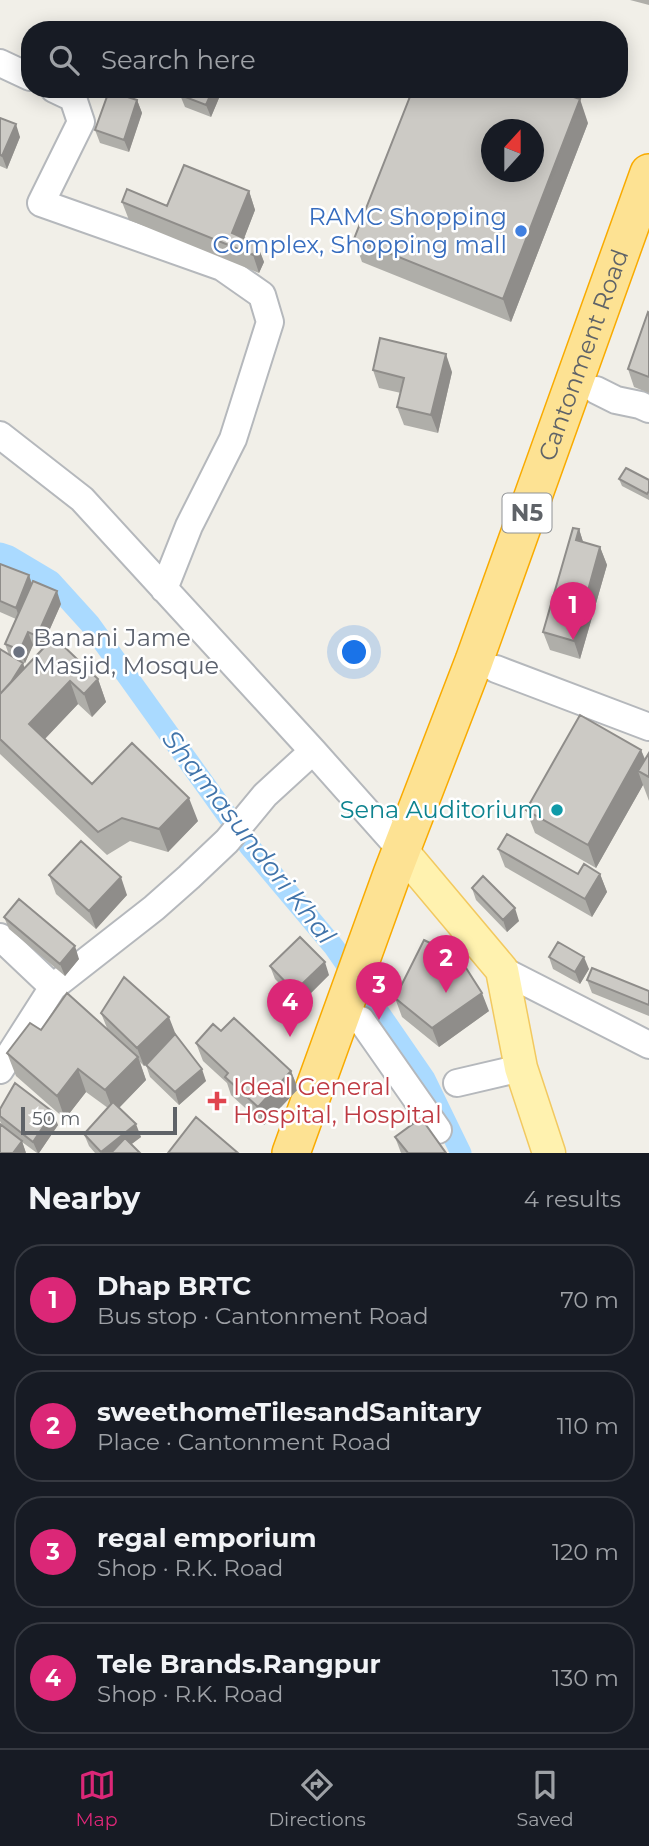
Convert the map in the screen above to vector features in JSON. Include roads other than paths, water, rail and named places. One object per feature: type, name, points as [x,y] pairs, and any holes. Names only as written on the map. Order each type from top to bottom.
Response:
[{"type":"highway","name":"Cantonment Road","points":[[408,870],[474,661],[649,173]]},
{"type":"highway","name":"Cantonment Road","points":[[408,870],[496,669],[649,241]]},
{"type":"highway","name":"N5","points":[[314,1153],[385,924],[408,870]]},
{"type":"highway","name":"N5","points":[[291,1153],[359,1005]]},
{"type":"main road","points":[[408,870],[502,970],[522,1068],[549,1153]]},
{"type":"street","points":[[0,63],[21,73]]},
{"type":"street","points":[[73,98],[81,122],[41,204],[222,267],[262,295],[270,322],[233,439],[189,526],[164,589]]},
{"type":"street","points":[[596,390],[616,400],[640,405],[649,410]]},
{"type":"street","points":[[0,435],[82,499],[313,751],[408,870]]},
{"type":"street","points":[[496,669],[649,727]]},
{"type":"street","points":[[0,1070],[53,987],[154,908],[227,841],[265,795],[313,751]]},
{"type":"street","points":[[0,937],[53,987]]},
{"type":"street","points":[[502,970],[649,1045]]},
{"type":"street","points":[[359,1005],[438,1130]]},
{"type":"street","points":[[457,1083],[522,1068]]},
{"type":"waterway","name":"Shamasundori Khal","points":[[0,553],[51,581],[90,624],[249,846],[334,947],[425,1079],[461,1153]]},
{"type":"place","name":"RAMC Shopping Complex, Shopping mall","points":[[521,231]]},
{"type":"place","name":"Dhap BRTC","points":[[573,640]]},
{"type":"place","name":"Banani Jame Masjid, Mosque","points":[[19,652]]},
{"type":"place","name":"Sena Auditorium","points":[[557,810]]},
{"type":"place","name":"sweethomeTilesandSanitary","points":[[446,993]]},
{"type":"place","name":"regal emporium","points":[[379,1020]]},
{"type":"place","name":"Tele Brands.Rangpur","points":[[290,1037]]},
{"type":"place","name":"Ideal General Hospital, Hospital","points":[[217,1101]]}]
